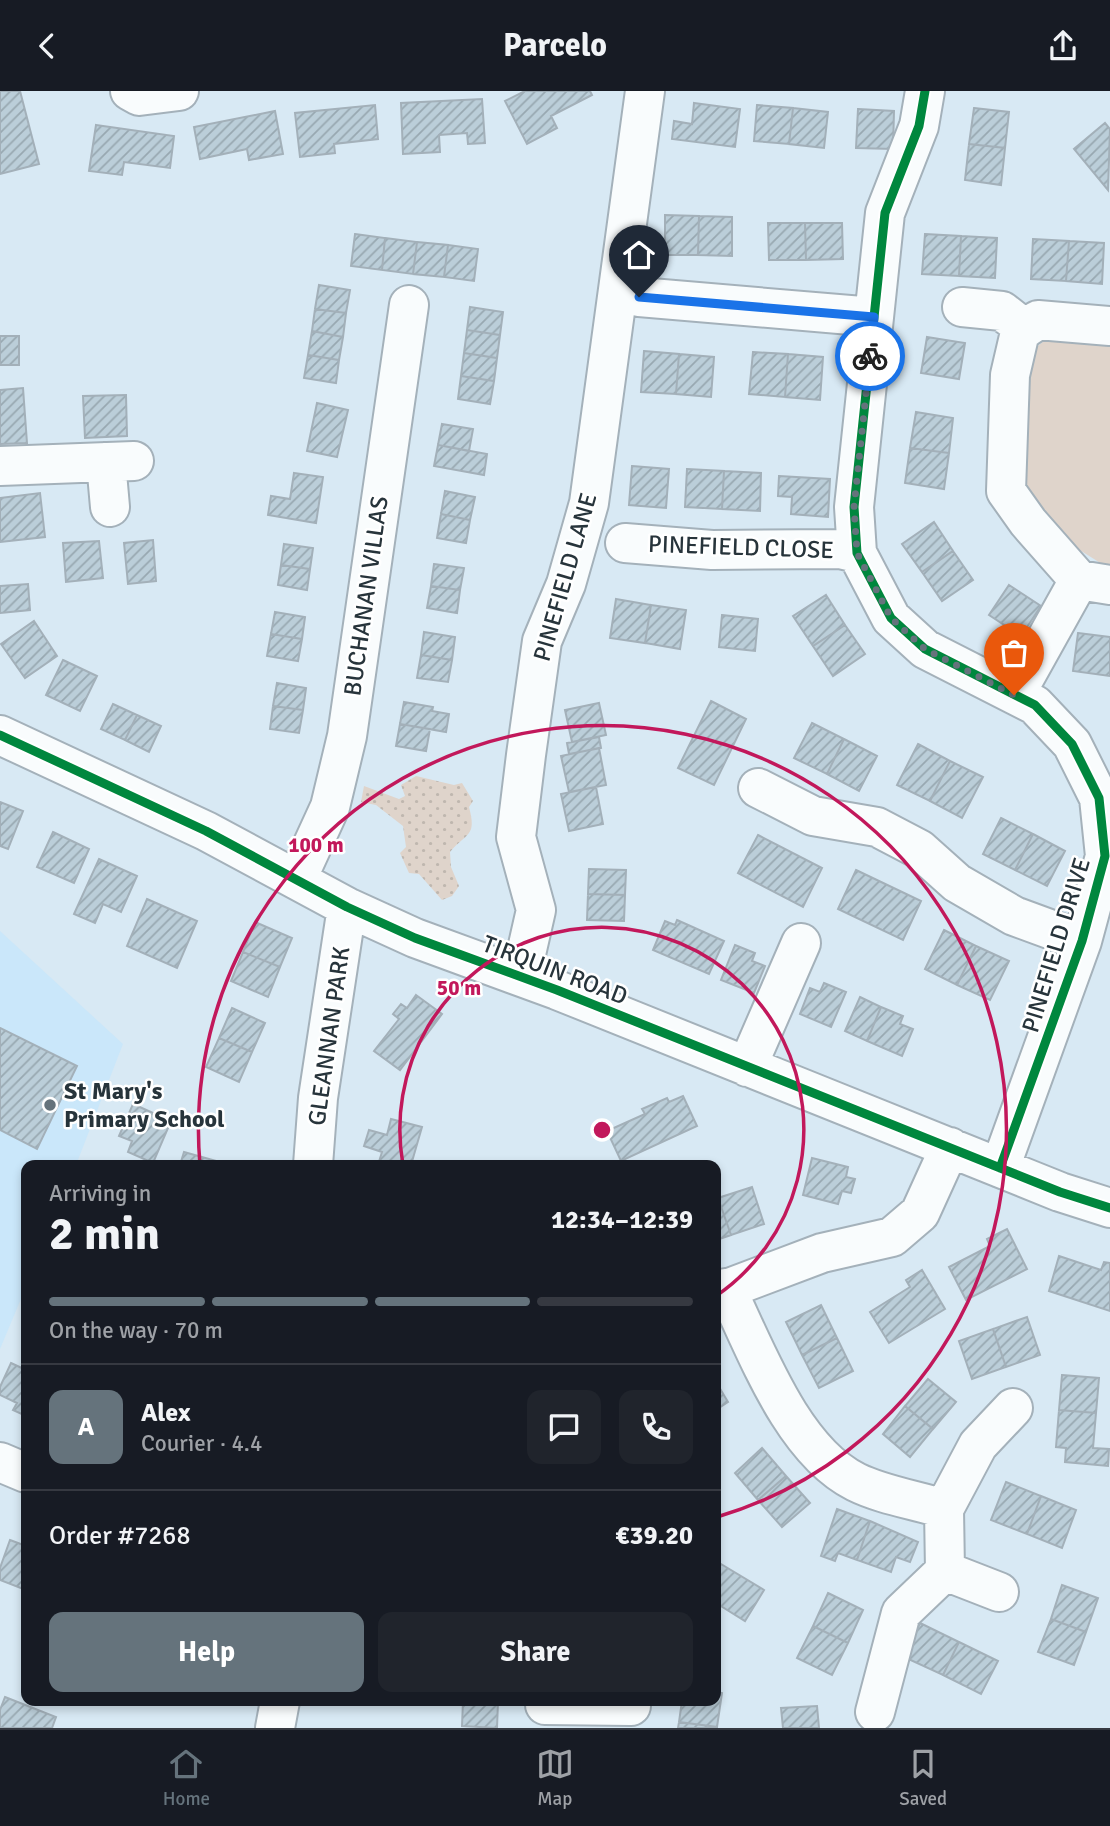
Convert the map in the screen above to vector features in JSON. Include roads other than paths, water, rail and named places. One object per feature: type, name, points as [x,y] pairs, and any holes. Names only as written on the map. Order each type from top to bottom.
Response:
[{"type":"street","points":[[130,91],[139,96],[179,91]]},
{"type":"street","name":"PINEFIELD LANE","points":[[521,977],[536,910],[516,837],[542,641],[566,584],[589,503],[645,91]]},
{"type":"street","name":"PINEFIELD DRIVE","points":[[925,91],[919,126],[885,213],[854,507],[857,553],[891,618],[925,649],[1035,705],[1072,744],[1099,798],[1107,857],[1082,941],[1000,1168]]},
{"type":"street","points":[[639,297],[874,317]]},
{"type":"street","name":"BUCHANAN VILLAS","points":[[297,879],[330,807],[347,736],[409,305]]},
{"type":"street","points":[[962,307],[1002,311],[1025,329]]},
{"type":"street","points":[[1014,695],[1094,583],[1028,522],[1006,491],[1010,375],[1020,332],[1038,320],[1110,325]]},
{"type":"street","points":[[0,466],[120,461],[110,507]]},
{"type":"street","name":"PINEFIELD CLOSE","points":[[625,543],[712,550],[840,549],[857,553]]},
{"type":"street","name":"TIRQUIN ROAD","points":[[0,735],[206,831],[347,907],[415,937],[1000,1168],[1110,1208]]},
{"type":"street","points":[[758,788],[813,816],[877,827],[919,849],[957,883],[1014,916],[1082,941]]},
{"type":"street","name":"GLEANNAN PARK","points":[[313,1160],[318,1098],[347,907]]},
{"type":"street","points":[[747,1067],[801,943]]},
{"type":"street","points":[[944,1509],[856,1482],[815,1450],[785,1409],[721,1291],[822,1253],[892,1237],[920,1213],[950,1147]]},
{"type":"street","points":[[875,1712],[901,1613],[945,1570],[944,1509],[978,1445],[1013,1408]]},
{"type":"street","points":[[0,1462],[21,1471]]},
{"type":"street","points":[[945,1570],[999,1592]]},
{"type":"street","points":[[275,1728],[279,1706]]},
{"type":"street","points":[[557,1706],[631,1712]]},
{"type":"place","name":"St Mary's Primary School","points":[[50,1105]]}]
